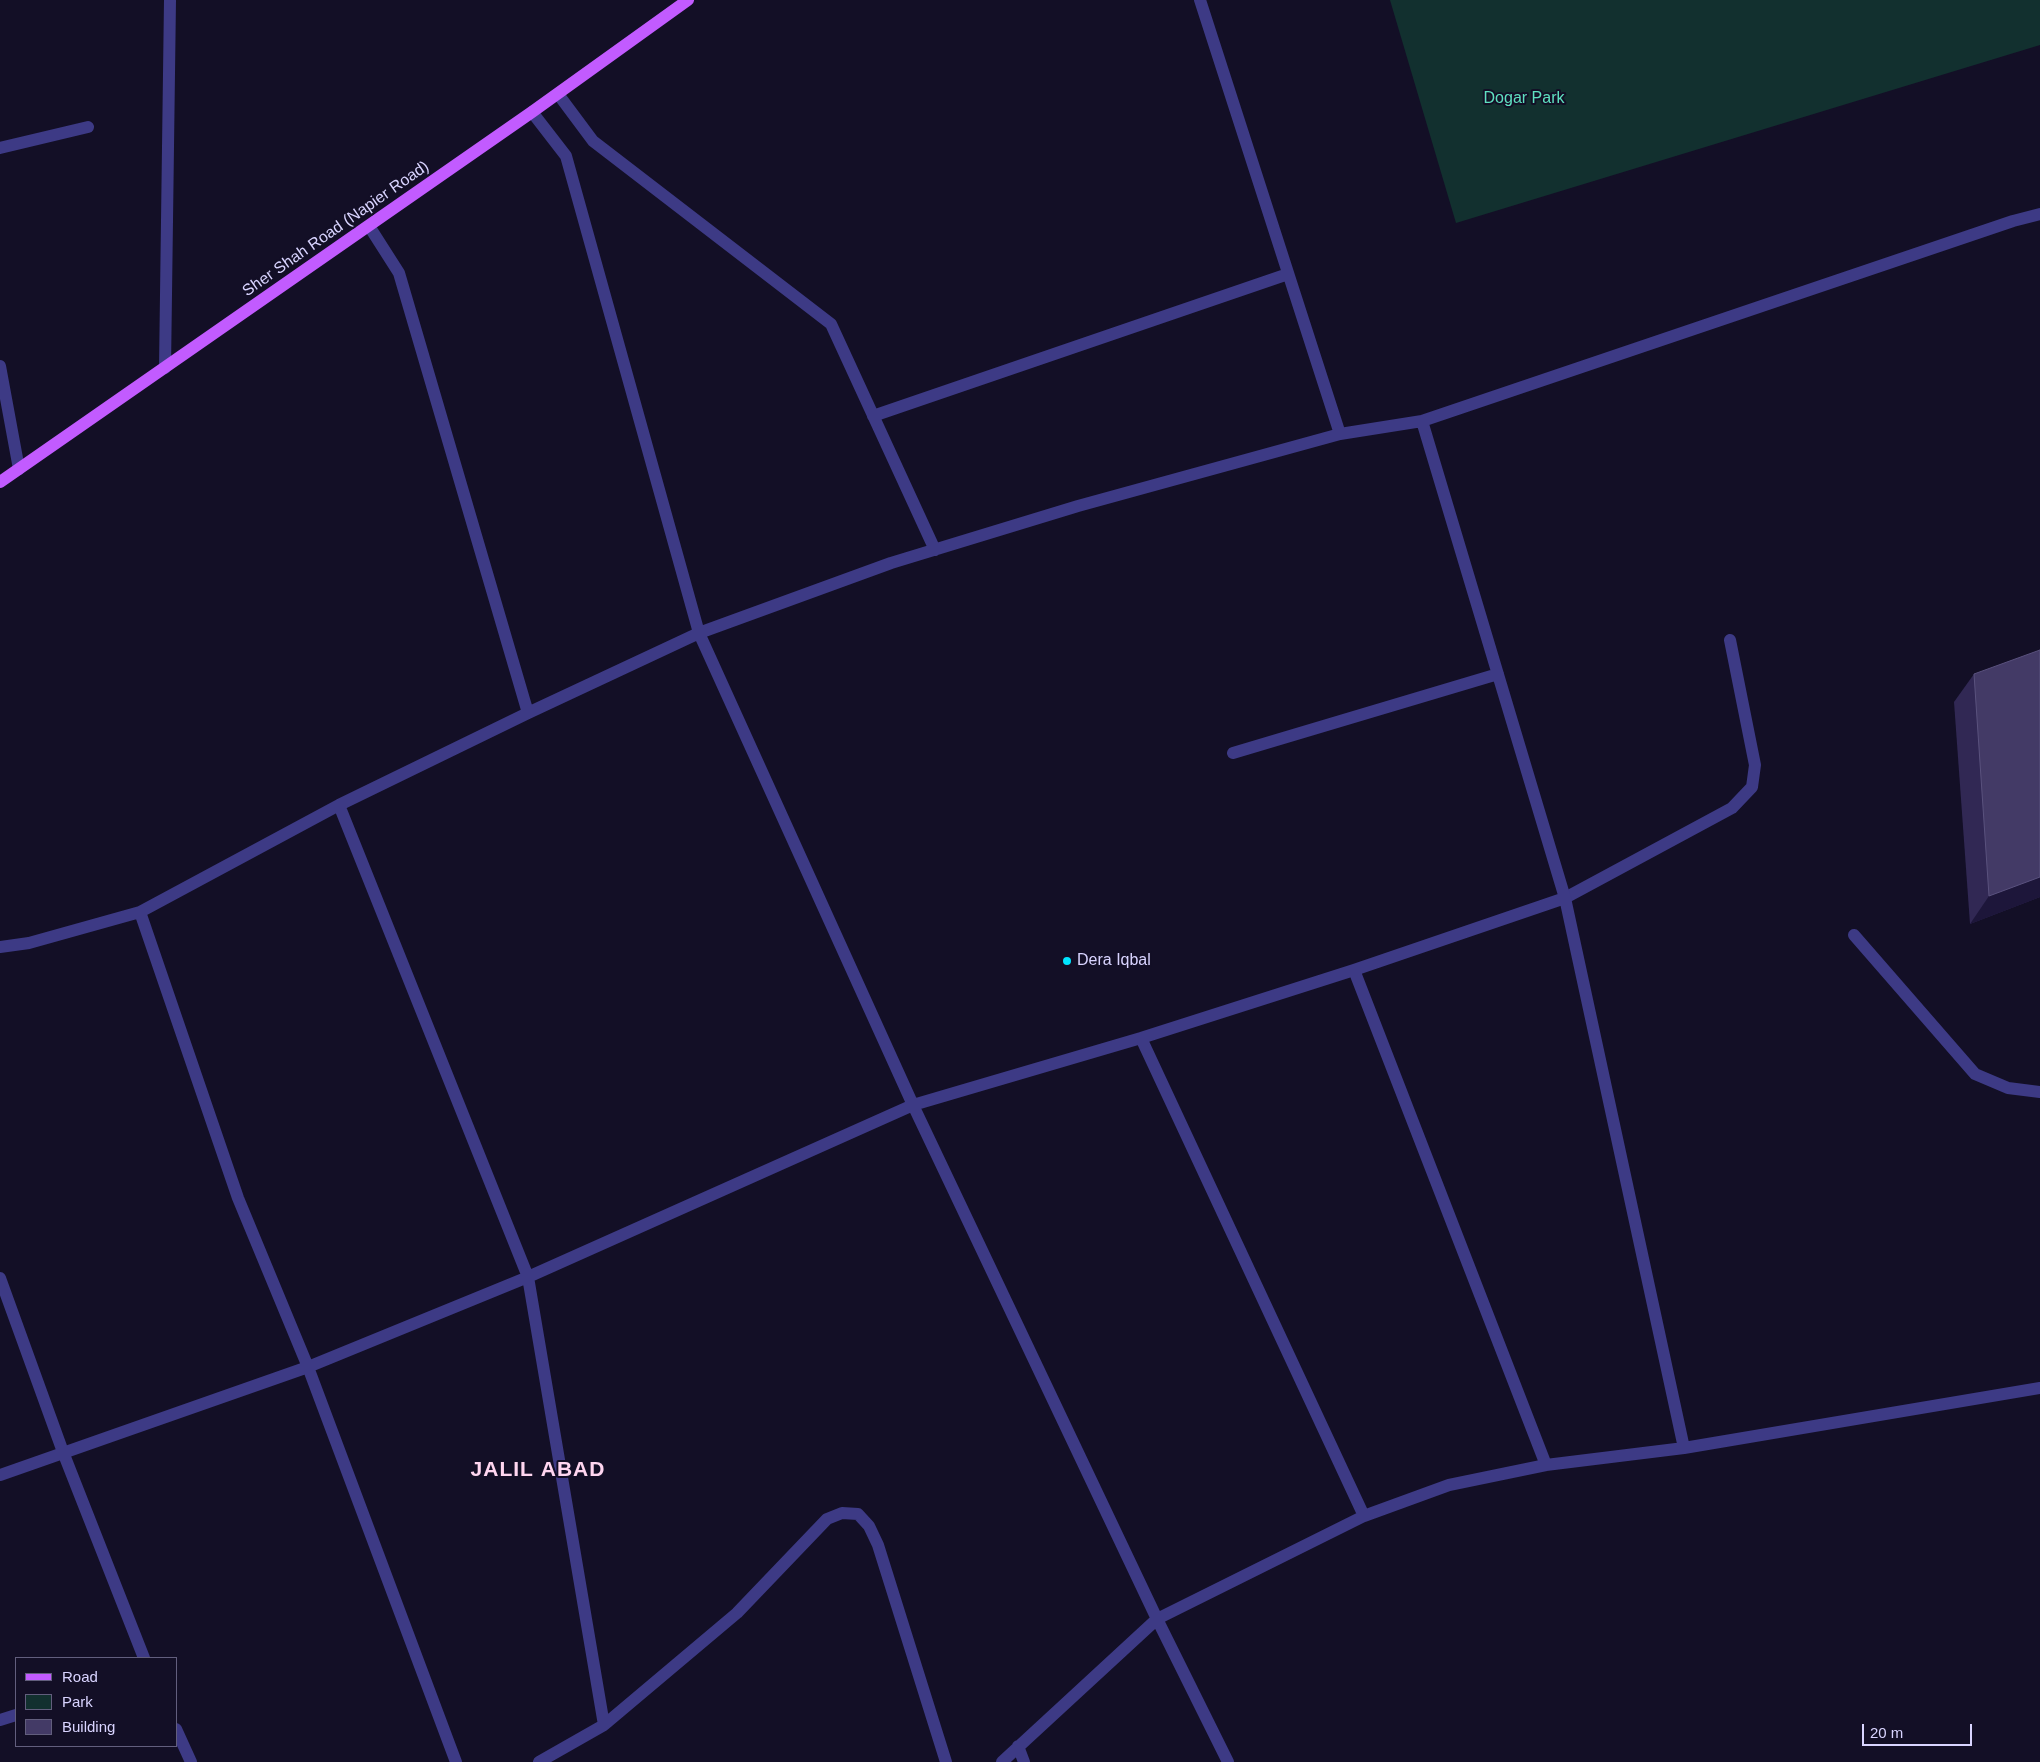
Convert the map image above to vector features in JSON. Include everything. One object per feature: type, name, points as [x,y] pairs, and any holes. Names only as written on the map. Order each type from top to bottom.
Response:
[{"type":"main road","name":"Sher Shah Road (Napier Road)","points":[[0,482],[558,94],[688,0]]},
{"type":"street","points":[[165,368],[170,0]]},
{"type":"street","points":[[1200,0],[1340,434]]},
{"type":"street","points":[[558,94],[593,141],[831,324],[935,550]]},
{"type":"street","points":[[532,112],[566,156],[699,633],[913,1105],[1157,1619],[1228,1762]]},
{"type":"street","points":[[0,148],[88,127]]},
{"type":"street","points":[[0,948],[140,912],[339,805],[528,713],[699,633],[890,563],[1078,506],[1340,434],[1422,421],[2040,214]]},
{"type":"street","points":[[369,226],[399,273],[528,713]]},
{"type":"street","points":[[873,416],[1288,274]]},
{"type":"street","points":[[0,366],[19,470]]},
{"type":"street","points":[[1422,421],[1565,898],[1684,1448]]},
{"type":"street","points":[[0,1475],[308,1367],[528,1277],[913,1105],[1142,1038],[1354,970],[1565,898],[1732,808],[1752,786],[1755,765],[1730,640]]},
{"type":"street","points":[[1233,753],[1498,674]]},
{"type":"street","points":[[339,805],[528,1277],[604,1724]]},
{"type":"street","points":[[140,912],[238,1198],[308,1367],[456,1762]]},
{"type":"street","points":[[1854,935],[1975,1074],[2008,1088],[2040,1092]]},
{"type":"street","points":[[1354,970],[1546,1465]]},
{"type":"street","points":[[1142,1038],[1364,1516]]},
{"type":"street","points":[[0,1278],[63,1452],[144,1657]]},
{"type":"street","points":[[1002,1762],[1157,1619],[1364,1516],[1449,1485],[1546,1465],[1684,1448],[2040,1388]]},
{"type":"street","points":[[539,1762],[604,1724],[737,1612],[827,1519],[842,1513],[858,1514],[869,1526],[878,1545],[946,1762]]},
{"type":"street","points":[[0,1720],[15,1715]]},
{"type":"street","points":[[178,1733],[192,1762]]},
{"type":"street","points":[[1018,1746],[1024,1762]]},
{"type":"green space","name":"Dogar Park","points":[[1390,0],[2040,0],[2040,45],[1456,223]]},
{"type":"building","points":[[2040,650],[2040,877],[1989,896],[1974,674]]},
{"type":"place","name":"Dera Iqbal","points":[[1067,961]]},
{"type":"district","name":"JALIL ABAD","points":[[538,1470]]}]
